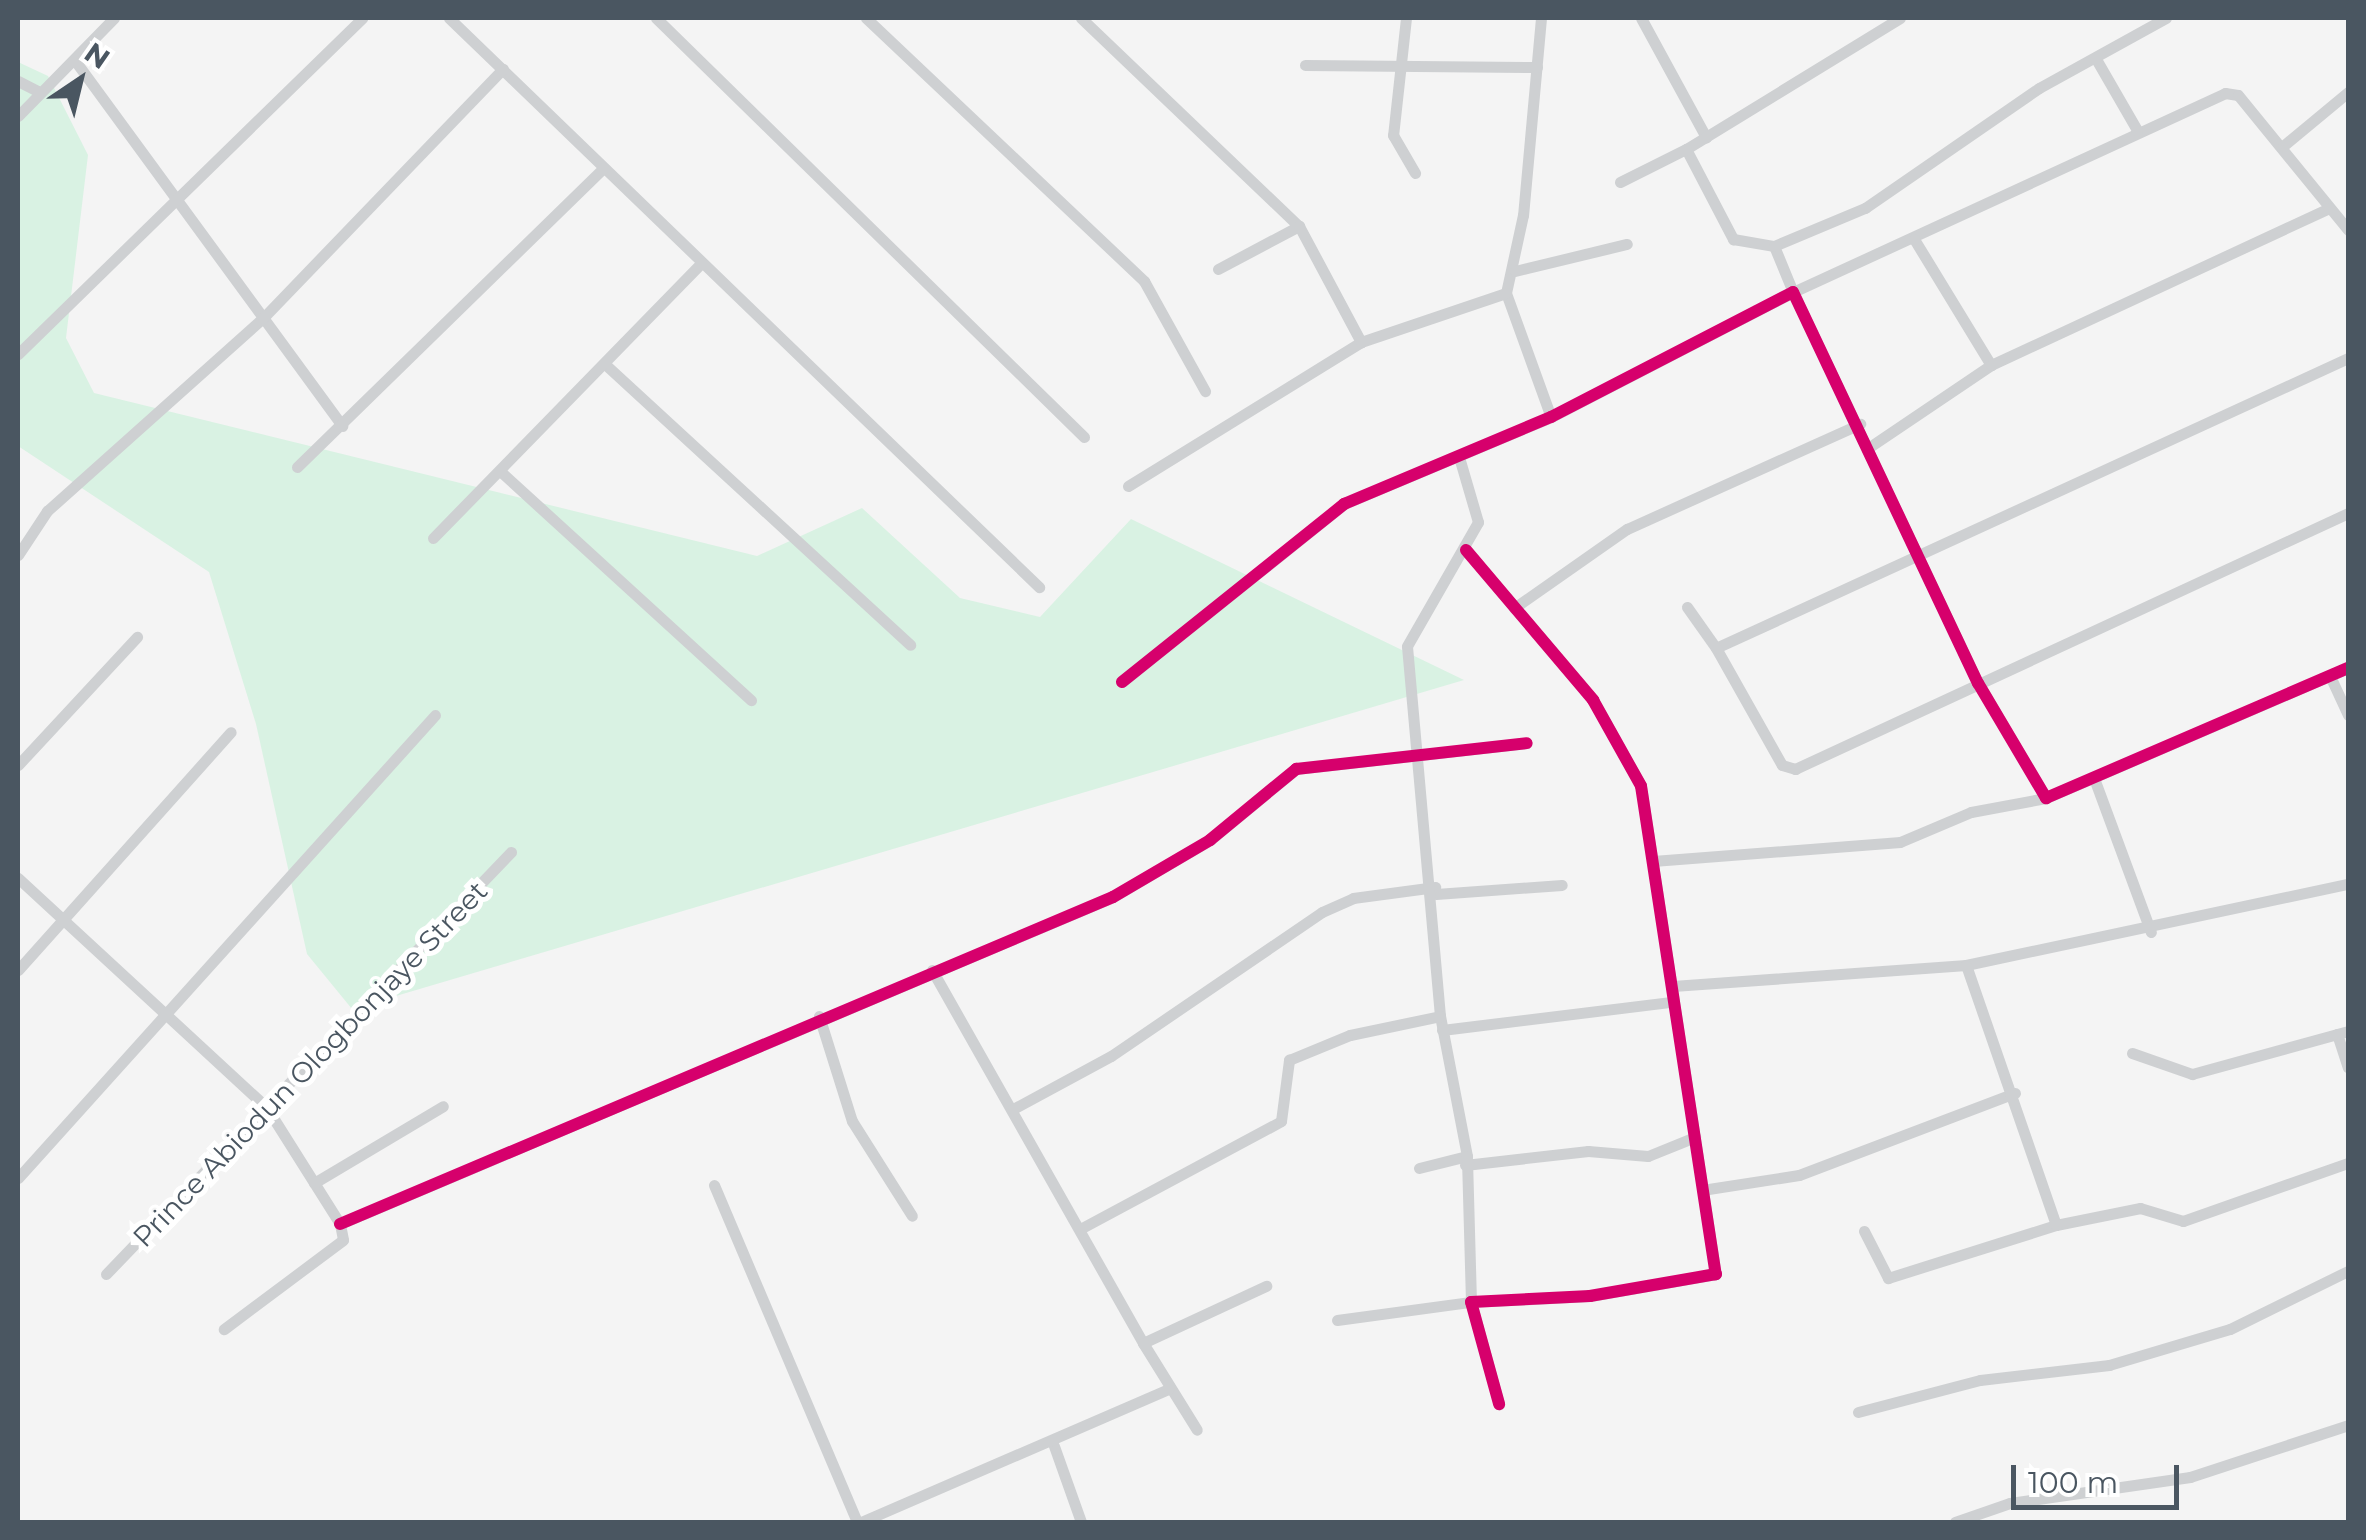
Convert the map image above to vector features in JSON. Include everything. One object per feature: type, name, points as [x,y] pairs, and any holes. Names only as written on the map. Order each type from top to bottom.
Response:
[{"type":"street","points":[[18,116],[76,62],[114,18]]},
{"type":"street","points":[[18,354],[362,18]]},
{"type":"street","points":[[450,18],[1039,587]]},
{"type":"street","points":[[656,18],[1084,437]]},
{"type":"street","points":[[866,18],[1144,281],[1205,391]]},
{"type":"street","points":[[1081,18],[1299,226],[1361,342]]},
{"type":"street","points":[[1406,18],[1404,67],[1393,135],[1415,173]]},
{"type":"street","points":[[1541,18],[1516,271],[1506,293],[1551,417]]},
{"type":"street","points":[[1641,18],[1706,137]]},
{"type":"street","points":[[1620,182],[1686,149],[1900,18]]},
{"type":"street","points":[[1686,149],[1732,239],[1774,246],[1865,208],[2166,18]]},
{"type":"street","points":[[2096,59],[2137,130]]},
{"type":"street","points":[[76,62],[173,202],[342,426]]},
{"type":"street","points":[[1305,65],[1538,66]]},
{"type":"street","points":[[18,555],[47,511],[262,318],[503,69]]},
{"type":"street","points":[[18,82],[40,92]]},
{"type":"street","points":[[2282,146],[2348,92]]},
{"type":"street","points":[[1122,682],[1344,504],[1551,417],[1794,292],[1914,240],[2137,130],[2225,94],[2238,95],[2348,230]]},
{"type":"street","points":[[297,467],[604,168]]},
{"type":"street","points":[[1872,446],[1991,366],[2329,208]]},
{"type":"street","points":[[1218,269],[1299,226]]},
{"type":"street","points":[[1914,240],[1991,366]]},
{"type":"street","points":[[1516,271],[1627,244]]},
{"type":"street","points":[[1774,246],[1924,557],[1978,684],[2046,798]]},
{"type":"street","points":[[432,538],[607,366],[701,263]]},
{"type":"street","points":[[1128,486],[1361,342],[1506,293]]},
{"type":"street","points":[[1716,648],[1924,557],[2348,358]]},
{"type":"street","points":[[607,366],[910,646]]},
{"type":"street","points":[[1514,608],[1626,529],[1860,424]]},
{"type":"street","points":[[1459,457],[1478,513],[1466,550],[1409,637],[1416,752],[1435,890],[1440,1016],[1466,1160],[1471,1302],[1499,1404]]},
{"type":"street","points":[[500,470],[751,700]]},
{"type":"street","points":[[1687,607],[1716,648],[1782,765],[1795,769],[2348,513]]},
{"type":"street","points":[[1337,1320],[1471,1302],[1590,1296],[1716,1274],[1671,1002],[1672,986],[1642,786],[1593,700],[1466,550]]},
{"type":"street","points":[[18,765],[137,636]]},
{"type":"street","points":[[1653,861],[1900,842],[1970,812],[2046,798],[2095,781],[2348,668]]},
{"type":"street","points":[[2330,676],[2348,715]]},
{"type":"street","points":[[18,1178],[435,715]]},
{"type":"street","points":[[18,970],[231,732]]},
{"type":"street","points":[[340,1224],[819,1016],[1113,897],[1210,840],[1296,769],[1416,752],[1527,743]]},
{"type":"street","points":[[2095,781],[2151,932]]},
{"type":"street","name":"Prince Abiodun Ologbonjaye Street","points":[[106,1274],[511,852]]},
{"type":"street","points":[[18,878],[164,1017],[267,1108],[340,1224],[343,1240],[224,1329]]},
{"type":"street","points":[[1672,986],[1966,964],[2151,932],[2348,884]]},
{"type":"street","points":[[1013,1110],[1111,1056],[1322,912],[1353,898],[1562,885]]},
{"type":"street","points":[[1966,964],[2015,1093],[2056,1225]]},
{"type":"street","points":[[932,970],[1169,1389],[1197,1430]]},
{"type":"street","points":[[1442,1030],[1671,1002]]},
{"type":"street","points":[[819,1016],[852,1120],[912,1216]]},
{"type":"street","points":[[1080,1229],[1280,1121],[1289,1060],[1350,1035],[1440,1016]]},
{"type":"street","points":[[2132,1053],[2192,1074],[2343,1032],[2348,1067]]},
{"type":"street","points":[[1702,1190],[1800,1175],[2015,1093]]},
{"type":"street","points":[[314,1183],[443,1106]]},
{"type":"street","points":[[1419,1168],[1466,1160],[1588,1151],[1648,1156],[1695,1136]]},
{"type":"street","points":[[1864,1232],[1888,1278],[2056,1225],[2140,1208],[2182,1221],[2348,1163]]},
{"type":"street","points":[[714,1185],[860,1522],[1054,1446],[1169,1389]]},
{"type":"street","points":[[1858,1412],[1980,1380],[2109,1365],[2230,1328],[2348,1271]]},
{"type":"street","points":[[1143,1343],[1266,1286]]},
{"type":"street","points":[[1955,1522],[2010,1504],[2190,1478],[2348,1425]]},
{"type":"street","points":[[1054,1446],[1081,1522]]},
{"type":"green space","points":[[18,62],[48,76],[88,155],[66,338],[94,393],[757,556],[862,508],[960,598],[1040,617],[1131,519],[1464,680],[352,1009],[307,954],[256,724],[209,572],[18,446]]},
{"type":"cycle path","points":[[1122,682],[1344,504],[1551,417],[1793,292],[1978,683],[2046,798],[2348,668]]},
{"type":"cycle path","points":[[1466,550],[1593,700],[1641,786],[1716,1274],[1590,1296],[1471,1302],[1499,1404]]},
{"type":"cycle path","points":[[340,1224],[1113,897],[1210,840],[1296,769],[1527,743]]}]
